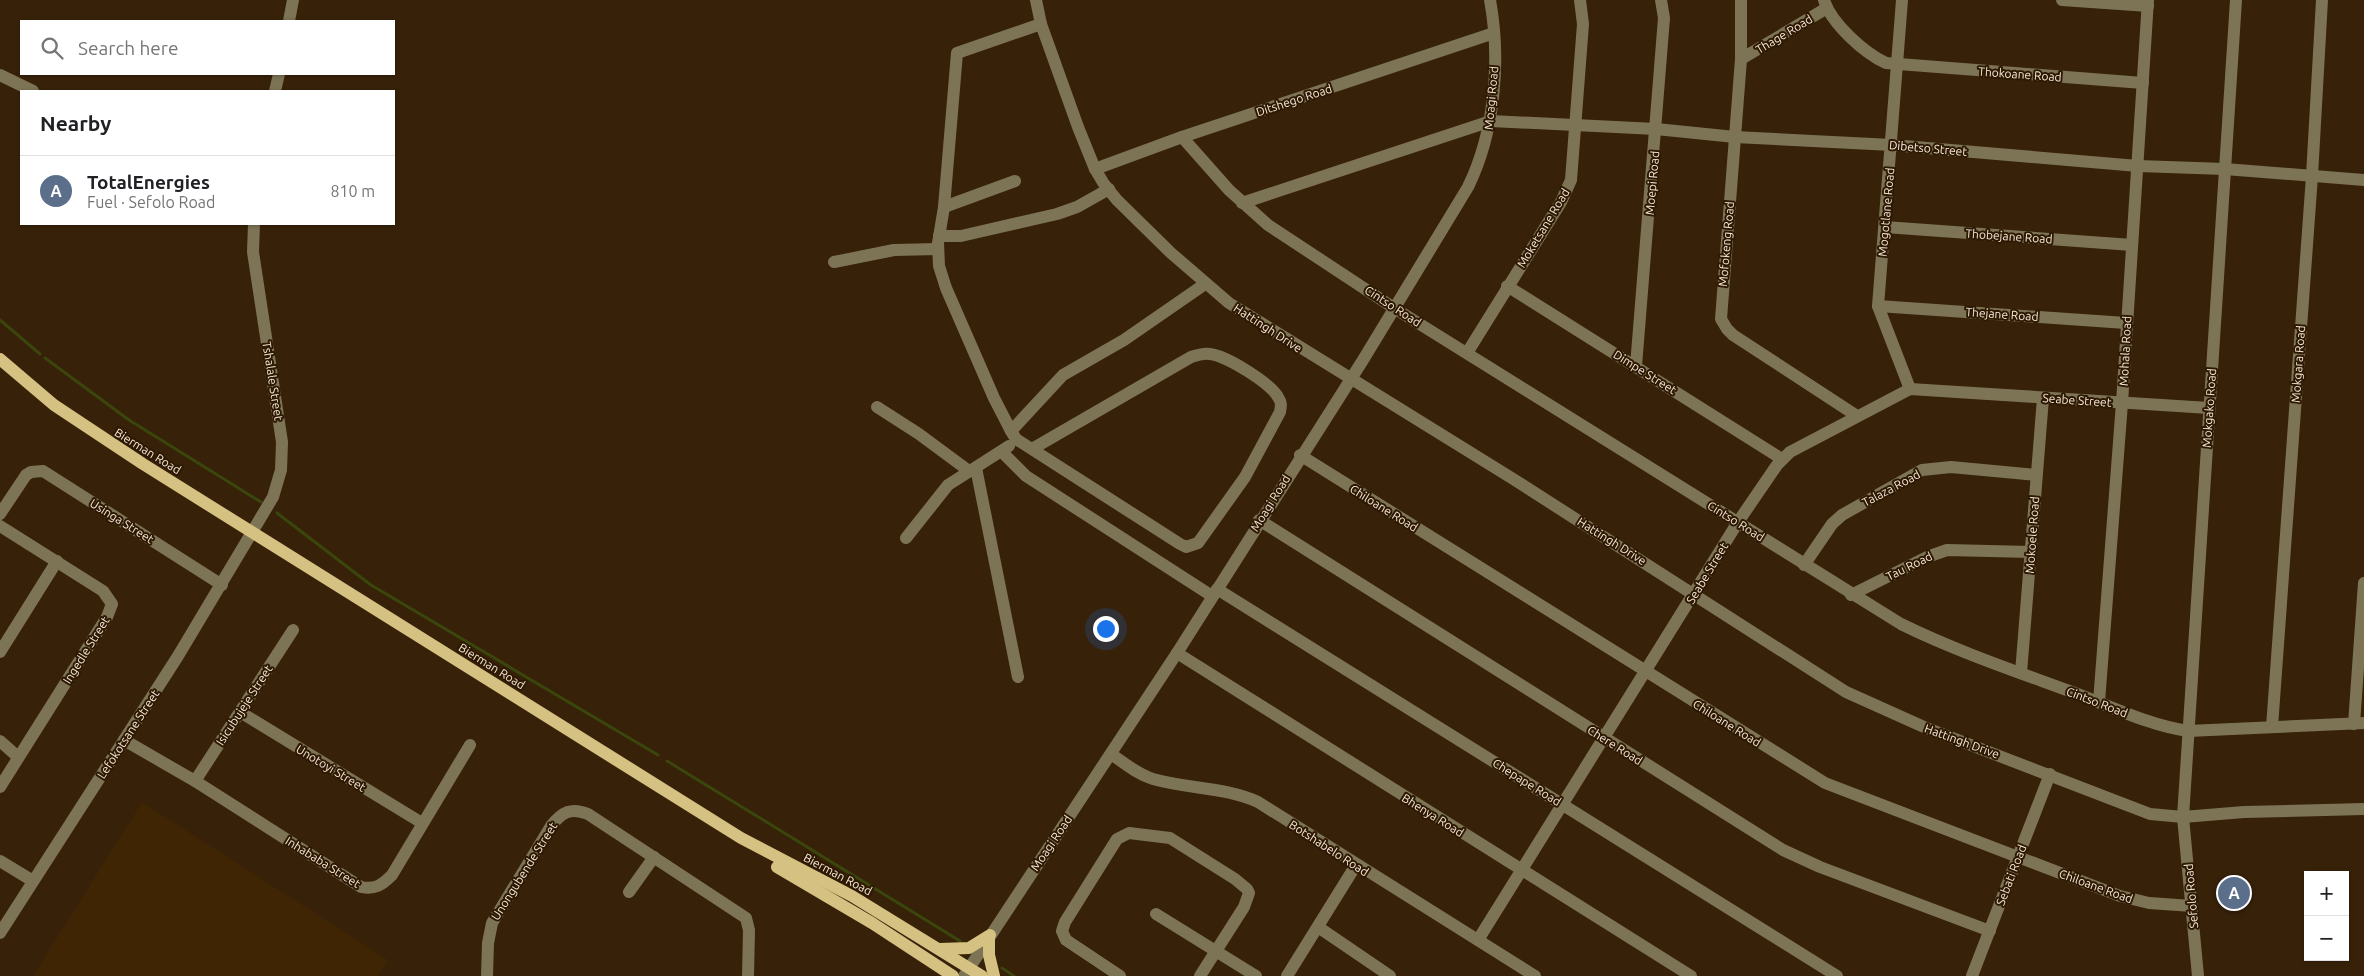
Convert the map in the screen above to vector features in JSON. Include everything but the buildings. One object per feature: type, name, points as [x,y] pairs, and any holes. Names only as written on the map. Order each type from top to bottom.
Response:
[{"type":"main road","name":"Bierman Road","points":[[0,359],[54,406],[85,428],[705,823],[940,971],[953,976]]},
{"type":"main road","name":"Bierman Road","points":[[0,366],[33,396],[70,424],[741,838],[852,896],[937,948],[967,972],[982,976]]},
{"type":"main road","points":[[937,948],[969,948],[990,936],[990,963],[994,976]]},
{"type":"street","points":[[289,20],[292,0]]},
{"type":"street","name":"Hattingh Drive","points":[[1036,0],[1042,24],[1078,127],[1095,169],[1117,200],[1205,284],[1256,322],[1510,477],[1826,679],[1868,703],[1924,727],[2150,814],[2183,817],[2244,812],[2364,809]]},
{"type":"street","name":"Moagi Road","points":[[967,972],[1177,653],[1300,455],[1350,379],[1468,187],[1478,166],[1491,121],[1494,33],[1490,0]]},
{"type":"street","name":"Moketsane Road","points":[[1467,353],[1567,190],[1573,170],[1577,124],[1583,24],[1580,0]]},
{"type":"street","name":"Moepi Road","points":[[1636,366],[1664,18],[1661,0]]},
{"type":"street","name":"Mofokeng Road","points":[[1741,0],[1741,60],[1722,303],[1723,324],[1733,335],[1857,416]]},
{"type":"street","name":"Mogotlane Road","points":[[1902,0],[1878,306],[1910,389]]},
{"type":"street","points":[[2062,0],[2148,3]]},
{"type":"street","name":"Mokgako Road","points":[[2183,817],[2236,0]]},
{"type":"street","name":"Mokgara Road","points":[[2272,727],[2312,176],[2322,0]]},
{"type":"street","name":"Mohala Road","points":[[2099,702],[2122,403],[2148,3]]},
{"type":"street","name":"Thage Road","points":[[1741,60],[1825,4]]},
{"type":"street","name":"Thokoane Road","points":[[1825,4],[1841,27],[1872,55],[1886,63],[1897,66],[2143,83]]},
{"type":"street","points":[[1032,449],[1191,357],[1200,354],[1217,355],[1246,370],[1275,393],[1282,406],[1278,419],[1245,477],[1202,538],[1192,546],[1180,544],[1032,449],[1014,435],[994,398],[946,288],[939,266],[938,243],[944,206],[957,53],[1042,24]]},
{"type":"street","name":"Ditshego Road","points":[[1095,169],[1182,137],[1494,33]]},
{"type":"street","points":[[0,75],[31,90]]},
{"type":"street","points":[[276,90],[279,75]]},
{"type":"street","points":[[1242,202],[1491,121]]},
{"type":"street","name":"Dibetso Street","points":[[1491,121],[1656,129],[1735,136],[1892,145],[2138,166],[2225,169],[2364,180]]},
{"type":"street","name":"Cintso Road","points":[[1182,137],[1242,202],[1268,225],[1394,308],[1738,522],[1851,595],[1925,636],[2160,726],[2188,731],[2359,723]]},
{"type":"street","points":[[944,206],[1015,181]]},
{"type":"street","points":[[834,262],[938,243],[1057,214],[1077,207],[1108,189]]},
{"type":"street","name":"Tshalale Street","points":[[252,535],[273,497],[282,459],[280,423],[253,252],[254,225]]},
{"type":"street","name":"Thobejane Road","points":[[1885,226],[2132,245]]},
{"type":"street","points":[[906,538],[948,485],[1002,452],[1063,375],[1124,340],[1205,284]]},
{"type":"street","name":"Dimpe Street","points":[[1508,286],[1782,458]]},
{"type":"street","name":"Thejane Road","points":[[1878,306],[2126,323]]},
{"type":"street","name":"Seabe Street","points":[[1478,940],[1520,870],[1695,594],[1738,522],[1782,458],[1910,389],[2209,408]]},
{"type":"street","name":"Mokoele Road","points":[[2021,673],[2043,398]]},
{"type":"street","points":[[877,408],[925,437],[972,470],[1018,677]]},
{"type":"street","name":"Chepape Road","points":[[1002,452],[1026,476],[1562,804],[1837,976]]},
{"type":"street","name":"Chiloane Road","points":[[1300,455],[1824,783],[2017,858],[2135,901],[2192,906]]},
{"type":"street","name":"Talaza Road","points":[[1804,565],[1832,524],[1842,515],[1922,470],[1951,468],[2036,475]]},
{"type":"street","name":"Usinga Street","points":[[0,514],[20,481],[31,472],[43,472],[222,585]]},
{"type":"street","name":"Chere Road","points":[[1259,520],[1783,850],[1820,867],[1990,931]]},
{"type":"street","name":"Ingedle Street","points":[[0,526],[102,591],[110,599],[111,608],[0,787]]},
{"type":"street","name":"Lefokotsane Street","points":[[0,933],[124,740],[252,535]]},
{"type":"street","name":"Tau Road","points":[[1851,595],[1927,557],[1947,550],[2031,552]]},
{"type":"street","points":[[0,652],[57,561]]},
{"type":"street","points":[[2359,723],[2364,583]]},
{"type":"street","name":"Isicubujeje Street","points":[[195,781],[293,630]]},
{"type":"street","name":"Bhenya Road","points":[[1177,653],[1690,976]]},
{"type":"street","name":"Unotoyi Street","points":[[240,712],[422,824]]},
{"type":"street","name":"Inhababa Street","points":[[124,740],[195,781],[361,887],[368,888],[376,888],[392,875],[470,745]]},
{"type":"street","points":[[0,741],[18,758]]},
{"type":"street","name":"Botshabelo Road","points":[[1111,754],[1138,772],[1154,779],[1234,794],[1258,802],[1535,976]]},
{"type":"street","name":"Sebati Road","points":[[1972,976],[2050,774]]},
{"type":"street","name":"Unongubende Street","points":[[487,976],[488,943],[492,923],[551,826],[562,813],[571,810],[588,814],[746,918],[749,930],[748,976]]},
{"type":"street","name":"Sefolo Road","points":[[2183,817],[2198,976]]},
{"type":"street","points":[[1120,976],[1066,940],[1062,931],[1064,922],[1117,839],[1129,833],[1177,841],[1247,889],[1248,899],[1244,907],[1200,976]]},
{"type":"street","points":[[629,892],[654,857]]},
{"type":"street","points":[[0,861],[33,881]]},
{"type":"street","points":[[1287,976],[1356,865]]},
{"type":"street","points":[[1156,914],[1256,976]]},
{"type":"street","points":[[1318,927],[1376,972],[1390,976]]},
{"type":"shaded area","points":[[142,802],[388,960],[378,976],[33,976]]},
{"type":"waterway","points":[[0,320],[40,354]]},
{"type":"waterway","points":[[45,358],[129,420],[261,502]]},
{"type":"waterway","points":[[277,513],[371,585],[658,755]]},
{"type":"waterway","points":[[667,761],[960,941]]},
{"type":"waterway","points":[[1002,968],[1014,976]]},
{"type":"place","name":"TotalEnergies","points":[[2234,893]]}]
